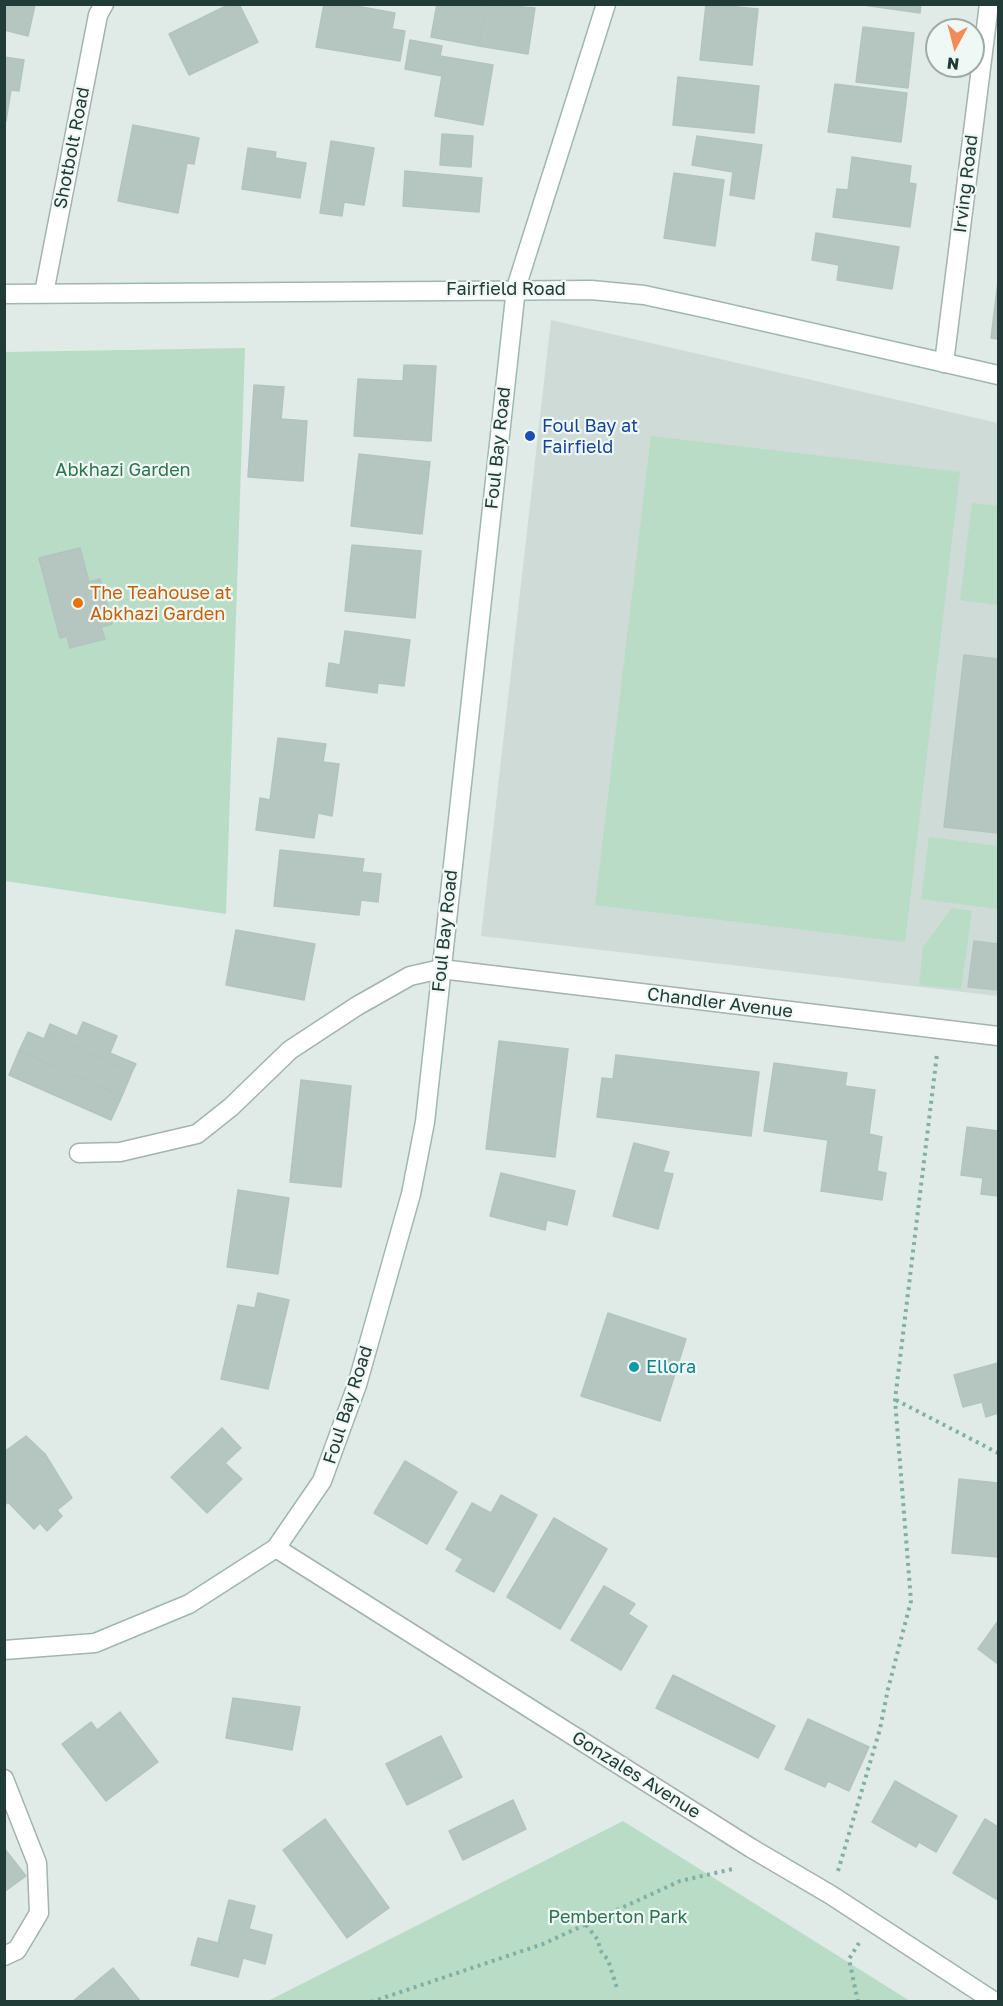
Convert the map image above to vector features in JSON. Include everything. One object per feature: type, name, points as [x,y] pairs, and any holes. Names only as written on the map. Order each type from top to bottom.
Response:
[{"type":"street","name":"Shotbolt Road","points":[[44,293],[98,15],[104,4]]},
{"type":"street","name":"Foul Bay Road","points":[[4,1650],[95,1643],[189,1604],[276,1548],[322,1481],[357,1385],[411,1194],[425,1122],[516,288],[606,4]]},
{"type":"street","name":"Irving Road","points":[[944,363],[989,4]]},
{"type":"street","name":"Fairfield Road","points":[[4,294],[516,288],[591,290],[644,296],[999,375]]},
{"type":"street","name":"Chandler Avenue","points":[[79,1153],[120,1152],[197,1134],[231,1107],[290,1050],[357,1006],[410,976],[441,969],[999,1036]]},
{"type":"street","name":"Gonzales Avenue","points":[[276,1548],[752,1848],[831,1894],[871,1923],[995,2001]]},
{"type":"street","points":[[4,1779],[37,1863],[39,1913],[17,1950],[4,1956]]},
{"type":"path","points":[[831,1894],[880,1729],[910,1601],[895,1400],[940,1029]]},
{"type":"path","points":[[895,1400],[999,1453]]},
{"type":"path","points":[[371,2001],[543,1944],[680,1881],[733,1869],[752,1848]]},
{"type":"path","points":[[858,2001],[849,1959],[871,1923]]},
{"type":"path","points":[[586,1925],[598,1940],[600,1950],[608,1960],[617,1988]]},
{"type":"shaded area","points":[[551,320],[998,423],[998,996],[481,936]]},
{"type":"green space","name":"Abkhazi Garden","points":[[245,348],[226,914],[5,881],[5,352]]},
{"type":"green space","points":[[651,436],[960,472],[905,942],[595,905]]},
{"type":"green space","points":[[972,503],[998,506],[998,605],[960,600]]},
{"type":"green space","points":[[929,837],[998,846],[998,909],[921,899]]},
{"type":"green space","points":[[952,908],[972,911],[961,989],[919,985],[923,947]]},
{"type":"green space","name":"Pemberton Park","points":[[623,1821],[910,2001],[268,2001]]},
{"type":"building","points":[[4,4],[35,5],[28,36],[4,30]]},
{"type":"building","points":[[230,4],[239,4],[258,42],[189,75],[169,34]]},
{"type":"building","points":[[324,4],[345,4],[395,13],[392,29],[405,31],[400,61],[316,47]]},
{"type":"building","points":[[437,4],[487,4],[479,46],[431,37]]},
{"type":"building","points":[[487,4],[535,8],[528,54],[479,46]]},
{"type":"building","points":[[706,4],[758,9],[752,65],[700,60]]},
{"type":"building","points":[[856,4],[921,4],[920,13]]},
{"type":"building","points":[[863,27],[914,33],[908,88],[856,82]]},
{"type":"building","points":[[410,40],[442,46],[440,56],[493,65],[483,125],[435,116],[442,76],[405,69]]},
{"type":"building","points":[[4,57],[24,60],[19,91],[11,90],[6,121]]},
{"type":"building","points":[[678,77],[759,86],[754,133],[673,125]]},
{"type":"building","points":[[835,84],[907,93],[901,142],[828,132]]},
{"type":"building","points":[[133,125],[199,138],[194,164],[187,163],[178,213],[118,201]]},
{"type":"building","points":[[442,134],[473,136],[471,167],[440,165]]},
{"type":"building","points":[[697,136],[762,145],[754,199],[730,195],[733,172],[692,165]]},
{"type":"building","points":[[331,141],[374,148],[364,205],[344,202],[342,216],[320,213]]},
{"type":"building","points":[[248,148],[276,152],[275,158],[306,163],[300,198],[242,189]]},
{"type":"building","points":[[852,157],[911,166],[909,183],[916,184],[910,227],[833,217],[837,189],[848,190]]},
{"type":"building","points":[[405,171],[482,178],[479,212],[403,206]]},
{"type":"building","points":[[674,173],[724,180],[715,246],[664,238]]},
{"type":"building","points":[[816,233],[899,247],[892,289],[837,280],[839,265],[812,260]]},
{"type":"building","points":[[998,281],[998,339],[991,338]]},
{"type":"building","points":[[404,365],[436,366],[431,441],[354,436],[358,379],[403,381]]},
{"type":"building","points":[[254,385],[284,387],[281,419],[307,421],[303,481],[248,477]]},
{"type":"building","points":[[359,454],[430,462],[422,534],[351,526]]},
{"type":"building","points":[[352,545],[421,551],[415,618],[345,611]]},
{"type":"building","name":"The Teahouse at Abkhazi Garden","points":[[80,548],[89,582],[100,579],[112,624],[101,627],[105,639],[70,648],[67,636],[60,638],[39,558]]},
{"type":"building","points":[[345,631],[410,640],[404,686],[378,683],[377,693],[326,686],[329,663],[340,665]]},
{"type":"building","points":[[964,655],[998,659],[998,833],[944,827]]},
{"type":"building","points":[[278,738],[326,744],[323,762],[339,764],[332,816],[318,813],[314,838],[256,830],[260,798],[270,800]]},
{"type":"building","points":[[280,850],[364,859],[362,872],[381,874],[378,902],[361,900],[359,915],[274,906]]},
{"type":"building","points":[[236,930],[315,944],[304,1000],[226,985]]},
{"type":"building","points":[[974,941],[998,944],[998,990],[968,987]]},
{"type":"building","points":[[83,1022],[117,1036],[110,1053],[136,1064],[132,1072],[46,1034],[50,1024],[77,1036]]},
{"type":"building","points":[[28,1032],[44,1039],[46,1034],[132,1072],[122,1096],[19,1051]]},
{"type":"building","points":[[499,1041],[568,1049],[555,1157],[486,1149]]},
{"type":"building","points":[[19,1051],[122,1096],[111,1120],[9,1075]]},
{"type":"building","points":[[616,1055],[759,1072],[751,1136],[597,1117],[602,1078],[613,1079]]},
{"type":"building","points":[[774,1063],[847,1073],[845,1086],[875,1090],[869,1134],[882,1137],[877,1171],[886,1173],[882,1200],[821,1191],[828,1140],[764,1131]]},
{"type":"building","points":[[301,1080],[351,1086],[341,1187],[290,1182]]},
{"type":"building","points":[[967,1127],[998,1131],[998,1196],[981,1194],[983,1178],[961,1175]]},
{"type":"building","points":[[634,1143],[669,1152],[663,1172],[673,1174],[658,1229],[613,1216]]},
{"type":"building","points":[[501,1173],[575,1191],[567,1225],[547,1220],[545,1230],[490,1216]]},
{"type":"building","points":[[238,1190],[289,1198],[278,1274],[227,1267]]},
{"type":"building","points":[[258,1293],[289,1300],[268,1389],[221,1379],[238,1305],[255,1308]]},
{"type":"building","name":"Ellora","points":[[608,1313],[686,1339],[660,1421],[581,1396]]},
{"type":"building","points":[[998,1363],[998,1413],[986,1417],[982,1402],[963,1407],[954,1375]]},
{"type":"building","points":[[222,1428],[241,1448],[225,1463],[242,1479],[207,1513],[171,1477]]},
{"type":"building","points":[[26,1436],[45,1454],[72,1498],[57,1510],[62,1516],[47,1531],[40,1523],[34,1529],[8,1502],[4,1506],[4,1452]]},
{"type":"building","points":[[405,1461],[457,1492],[427,1544],[374,1513]]},
{"type":"building","points":[[959,1479],[998,1483],[998,1557],[952,1553]]},
{"type":"building","points":[[501,1495],[537,1515],[494,1592],[456,1571],[463,1559],[446,1549],[472,1503],[491,1513]]},
{"type":"building","points":[[554,1518],[607,1549],[560,1629],[507,1597]]},
{"type":"building","points":[[604,1586],[635,1604],[628,1614],[647,1626],[621,1670],[571,1640]]},
{"type":"building","points":[[998,1621],[998,1664],[978,1649]]},
{"type":"building","points":[[673,1675],[775,1726],[758,1758],[656,1708]]},
{"type":"building","points":[[233,1698],[300,1707],[292,1750],[226,1738]]},
{"type":"building","points":[[120,1712],[158,1762],[106,1801],[62,1744],[91,1722],[97,1730]]},
{"type":"building","points":[[808,1719],[869,1747],[849,1791],[828,1781],[825,1787],[785,1769]]},
{"type":"building","points":[[441,1736],[462,1777],[407,1805],[386,1764]]},
{"type":"building","points":[[895,1781],[957,1816],[936,1852],[919,1842],[916,1847],[872,1822]]},
{"type":"building","points":[[513,1800],[526,1829],[463,1860],[449,1831]]},
{"type":"building","points":[[325,1819],[389,1908],[347,1938],[283,1850]]},
{"type":"building","points":[[985,1819],[998,1827],[998,1900],[953,1873]]},
{"type":"building","points":[[4,1848],[26,1876],[4,1892]]},
{"type":"building","points":[[229,1900],[255,1906],[249,1929],[272,1935],[265,1964],[243,1958],[238,1977],[191,1965],[198,1938],[218,1943]]},
{"type":"building","points":[[113,1968],[141,2002],[72,2002]]},
{"type":"place","name":"Foul Bay at Fairfield","points":[[530,436]]},
{"type":"place","name":"The Teahouse at Abkhazi Garden","points":[[78,603]]},
{"type":"place","name":"Ellora","points":[[634,1367]]}]
